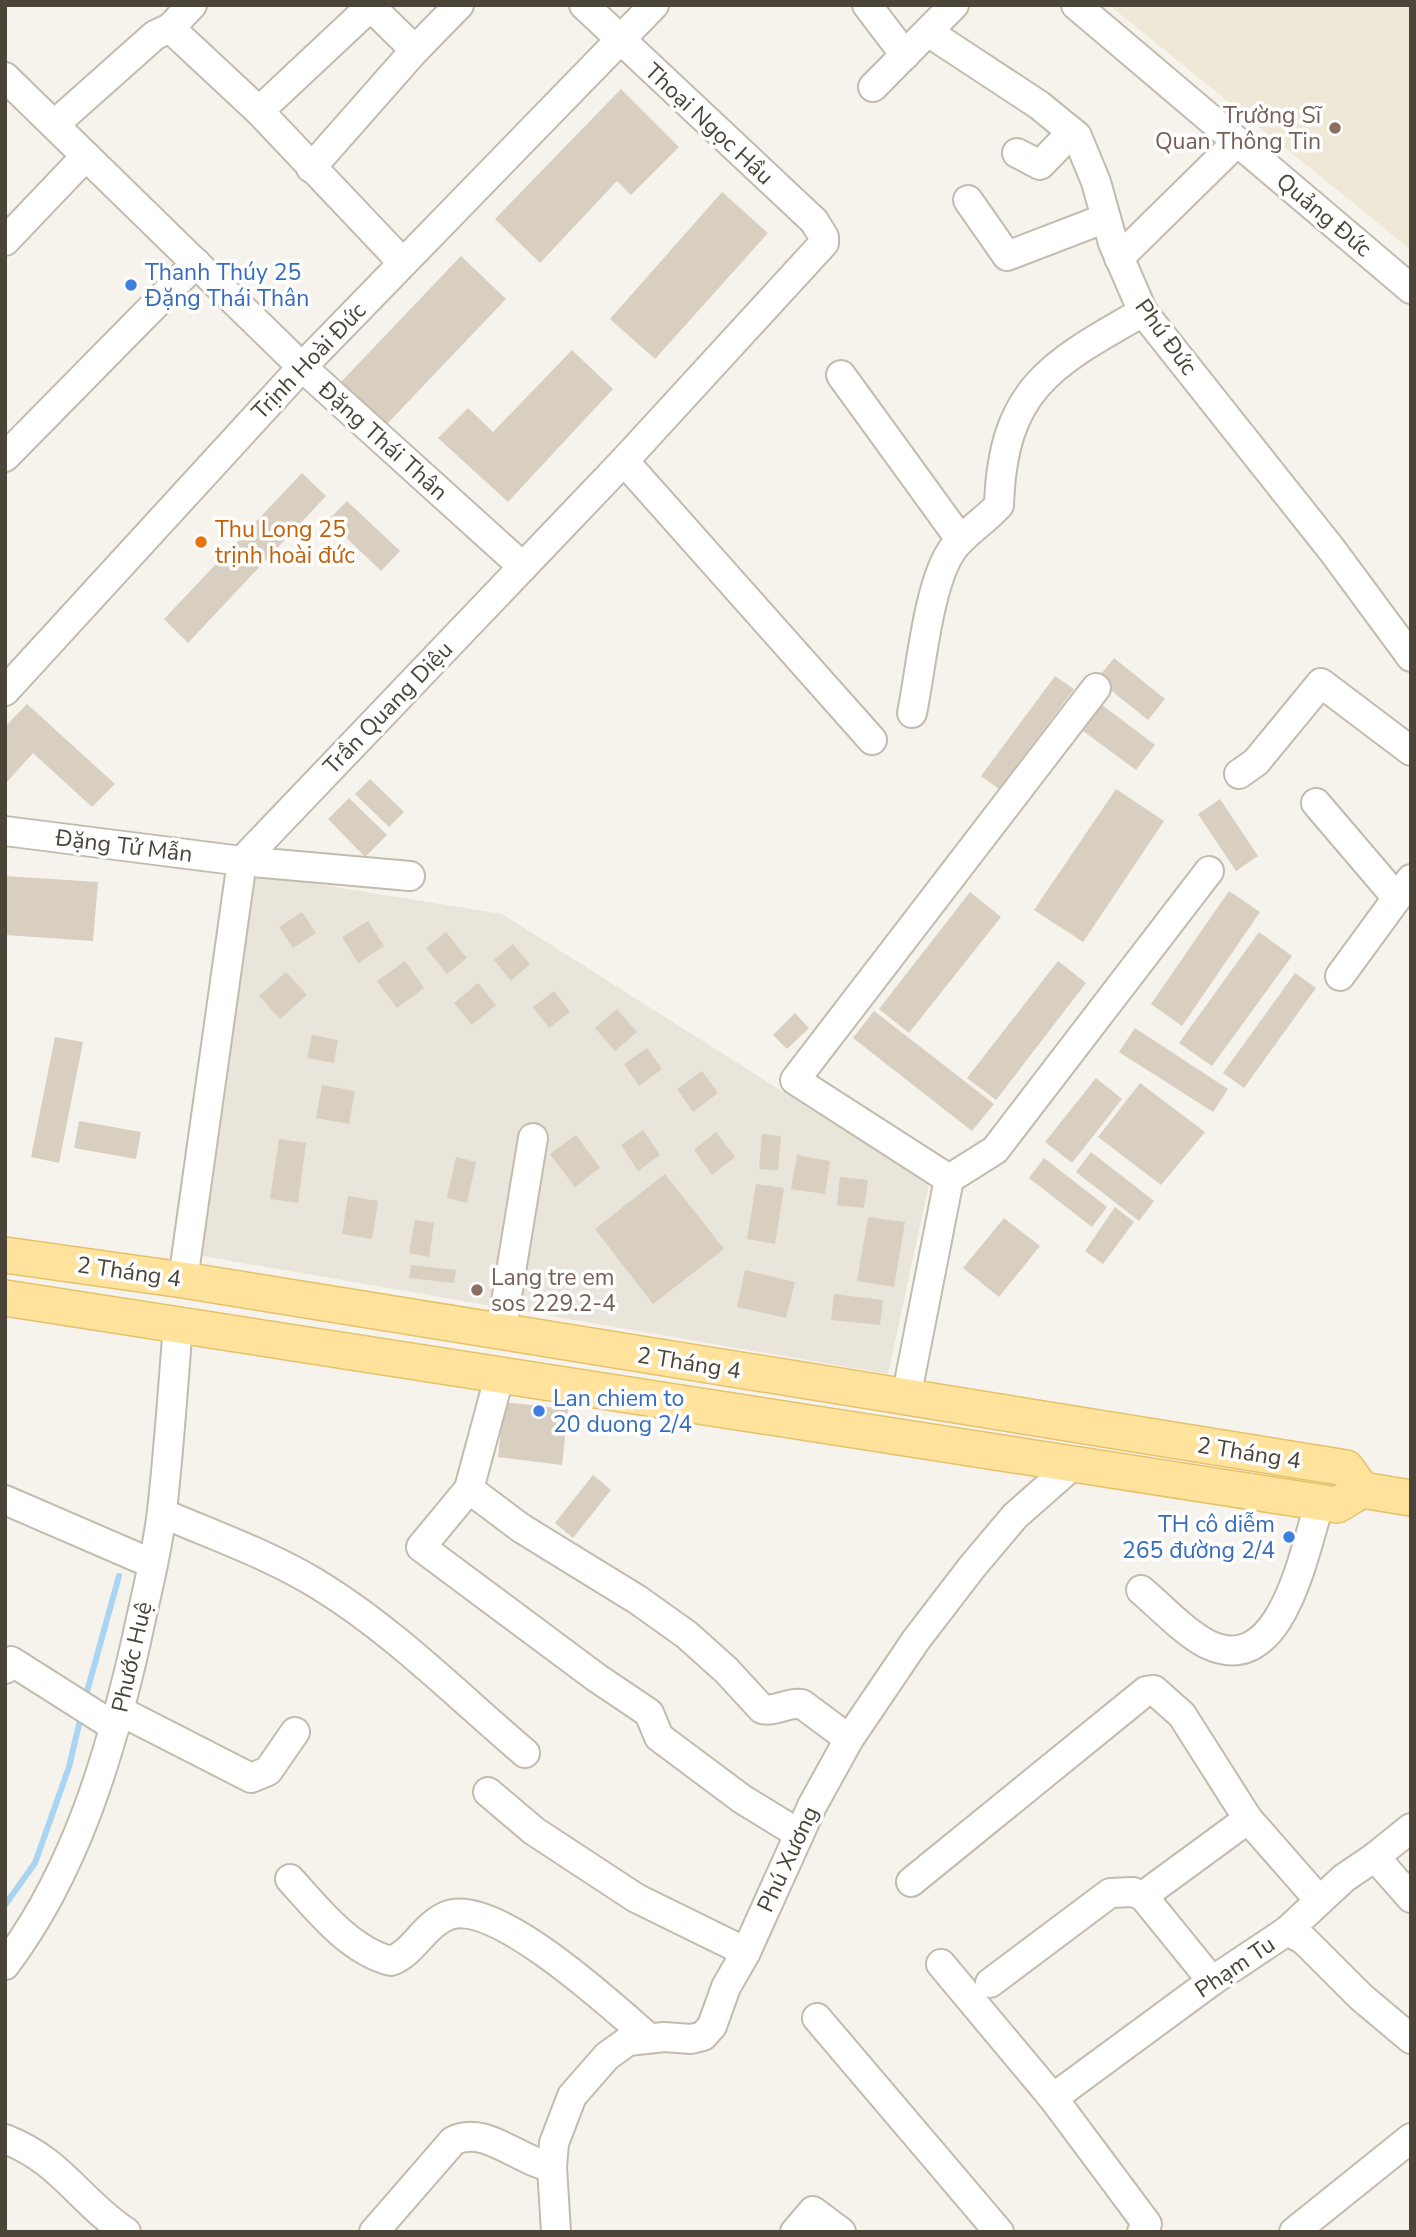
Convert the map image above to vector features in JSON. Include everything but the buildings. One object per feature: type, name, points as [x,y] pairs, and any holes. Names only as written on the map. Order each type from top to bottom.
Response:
[{"type":"main road","name":"2 Tháng 4","points":[[5,1255],[183,1280],[1346,1468],[1362,1490],[1336,1505],[5,1298]]},
{"type":"main road","points":[[1362,1490],[1411,1498]]},
{"type":"street","points":[[55,124],[155,35],[170,28],[192,5]]},
{"type":"street","points":[[311,168],[415,50],[460,5]]},
{"type":"street","name":"Thoại Ngọc Hầu","points":[[584,5],[814,221],[824,237],[822,248]]},
{"type":"street","name":"Trịnh Hoài Đức","points":[[5,691],[302,367],[654,5]]},
{"type":"street","points":[[867,5],[905,55]]},
{"type":"street","points":[[873,87],[954,5]]},
{"type":"street","name":"Quảng Đức","points":[[1076,5],[1411,289]]},
{"type":"street","points":[[259,111],[369,6],[415,50]]},
{"type":"street","points":[[170,28],[259,111],[403,263]]},
{"type":"street","name":"Phú Đức","points":[[928,32],[1039,105],[1077,136],[1096,182],[1119,258],[1143,312],[1332,550],[1411,657]]},
{"type":"street","name":"Đặng Thái Thân","points":[[5,78],[302,367],[523,567]]},
{"type":"street","points":[[1017,153],[1040,165],[1072,132]]},
{"type":"street","points":[[1119,258],[1237,142]]},
{"type":"street","points":[[5,241],[86,156]]},
{"type":"street","points":[[968,200],[1007,256],[1106,218]]},
{"type":"street","name":"Trần Quang Diệu","points":[[242,861],[624,461],[822,248]]},
{"type":"street","points":[[6,455],[196,263]]},
{"type":"street","points":[[912,713],[930,607],[942,568],[960,539],[999,505],[1006,440],[1032,387],[1067,357],[1143,312]]},
{"type":"street","points":[[841,375],[960,539]]},
{"type":"street","points":[[624,461],[872,740]]},
{"type":"street","points":[[1239,774],[1256,762],[1321,683],[1411,751]]},
{"type":"street","points":[[949,1179],[795,1080],[1096,688]]},
{"type":"street","points":[[1317,803],[1404,888],[1340,976]]},
{"type":"street","name":"Đặng Tử Mẫn","points":[[5,831],[242,861],[410,876]]},
{"type":"street","points":[[183,1280],[242,861]]},
{"type":"street","points":[[906,1398],[949,1179],[995,1150],[1209,870]]},
{"type":"street","points":[[501,1332],[533,1138]]},
{"type":"street","name":"Phước Huệ","points":[[5,1965],[49,1896],[76,1840],[118,1719],[162,1513],[178,1325]]},
{"type":"street","points":[[500,1374],[469,1489],[421,1547],[597,1678],[649,1713],[659,1737],[742,1799],[799,1834]]},
{"type":"street","name":"Phú Xương","points":[[556,2232],[552,2167],[554,2143],[562,2115],[585,2077],[628,2042],[649,2038],[691,2039],[703,2035],[712,2026],[726,1987],[746,1952],[799,1834],[849,1740],[916,1640],[972,1567],[1015,1516],[1074,1464]]},
{"type":"street","points":[[469,1489],[521,1528],[638,1600],[687,1635],[726,1670],[762,1709],[802,1704],[849,1740]]},
{"type":"street","points":[[5,1500],[153,1564]]},
{"type":"street","points":[[1141,1590],[1205,1643],[1234,1651],[1256,1645],[1285,1609],[1320,1502]]},
{"type":"street","points":[[162,1513],[321,1586],[405,1648],[525,1753]]},
{"type":"street","points":[[5,1669],[11,1661],[118,1719],[251,1778],[268,1771],[295,1732]]},
{"type":"street","points":[[911,1882],[1146,1691],[1154,1690],[1163,1695],[1182,1715],[1248,1818],[1319,1900]]},
{"type":"street","points":[[488,1792],[534,1831],[636,1898],[746,1952]]},
{"type":"street","points":[[1143,1896],[1248,1818]]},
{"type":"street","name":"Phạm Tu","points":[[1053,2098],[1212,1981],[1287,1931],[1344,1878],[1376,1857],[1411,1828]]},
{"type":"street","points":[[1376,1857],[1411,1898]]},
{"type":"street","points":[[290,1879],[326,1919],[377,1958],[391,1961],[427,1929],[447,1916],[465,1912],[485,1918],[570,1971],[649,2038]]},
{"type":"street","points":[[990,1983],[1110,1893],[1133,1892],[1143,1896],[1212,1981]]},
{"type":"street","points":[[1287,1931],[1304,1940],[1360,1997],[1411,2039]]},
{"type":"street","points":[[942,1964],[1053,2098],[1147,2224],[1142,2232]]},
{"type":"street","points":[[817,2018],[999,2232]]},
{"type":"street","points":[[374,2232],[453,2141],[463,2136],[477,2136],[539,2165],[552,2167]]},
{"type":"street","points":[[1294,2232],[1411,2138]]},
{"type":"street","points":[[5,2139],[51,2162],[73,2182],[93,2206],[126,2232]]},
{"type":"street","points":[[795,2232],[813,2211],[841,2232]]},
{"type":"shaded area","name":"Trường Sĩ Quan Thông Tin","points":[[1109,5],[1411,5],[1411,250]]},
{"type":"shaded area","points":[[254,874],[502,914],[929,1184],[888,1374],[191,1254]]},
{"type":"waterway","points":[[85,1699],[119,1576]]},
{"type":"waterway","points":[[5,1905],[35,1863],[69,1767],[81,1716]]},
{"type":"place","name":"Trường Sĩ Quan Thông Tin","points":[[1335,128]]},
{"type":"place","name":"Thanh Thúy 25 Đặng Thái Thân","points":[[131,285]]},
{"type":"place","name":"Thu Long 25 trịnh hoài đức","points":[[201,542]]},
{"type":"place","name":"Lang tre em sos 229.2-4","points":[[477,1290]]},
{"type":"place","name":"Lan chiem to 20 duong 2/4","points":[[539,1411]]},
{"type":"place","name":"TH cô diễm 265 đường 2/4","points":[[1289,1537]]}]
